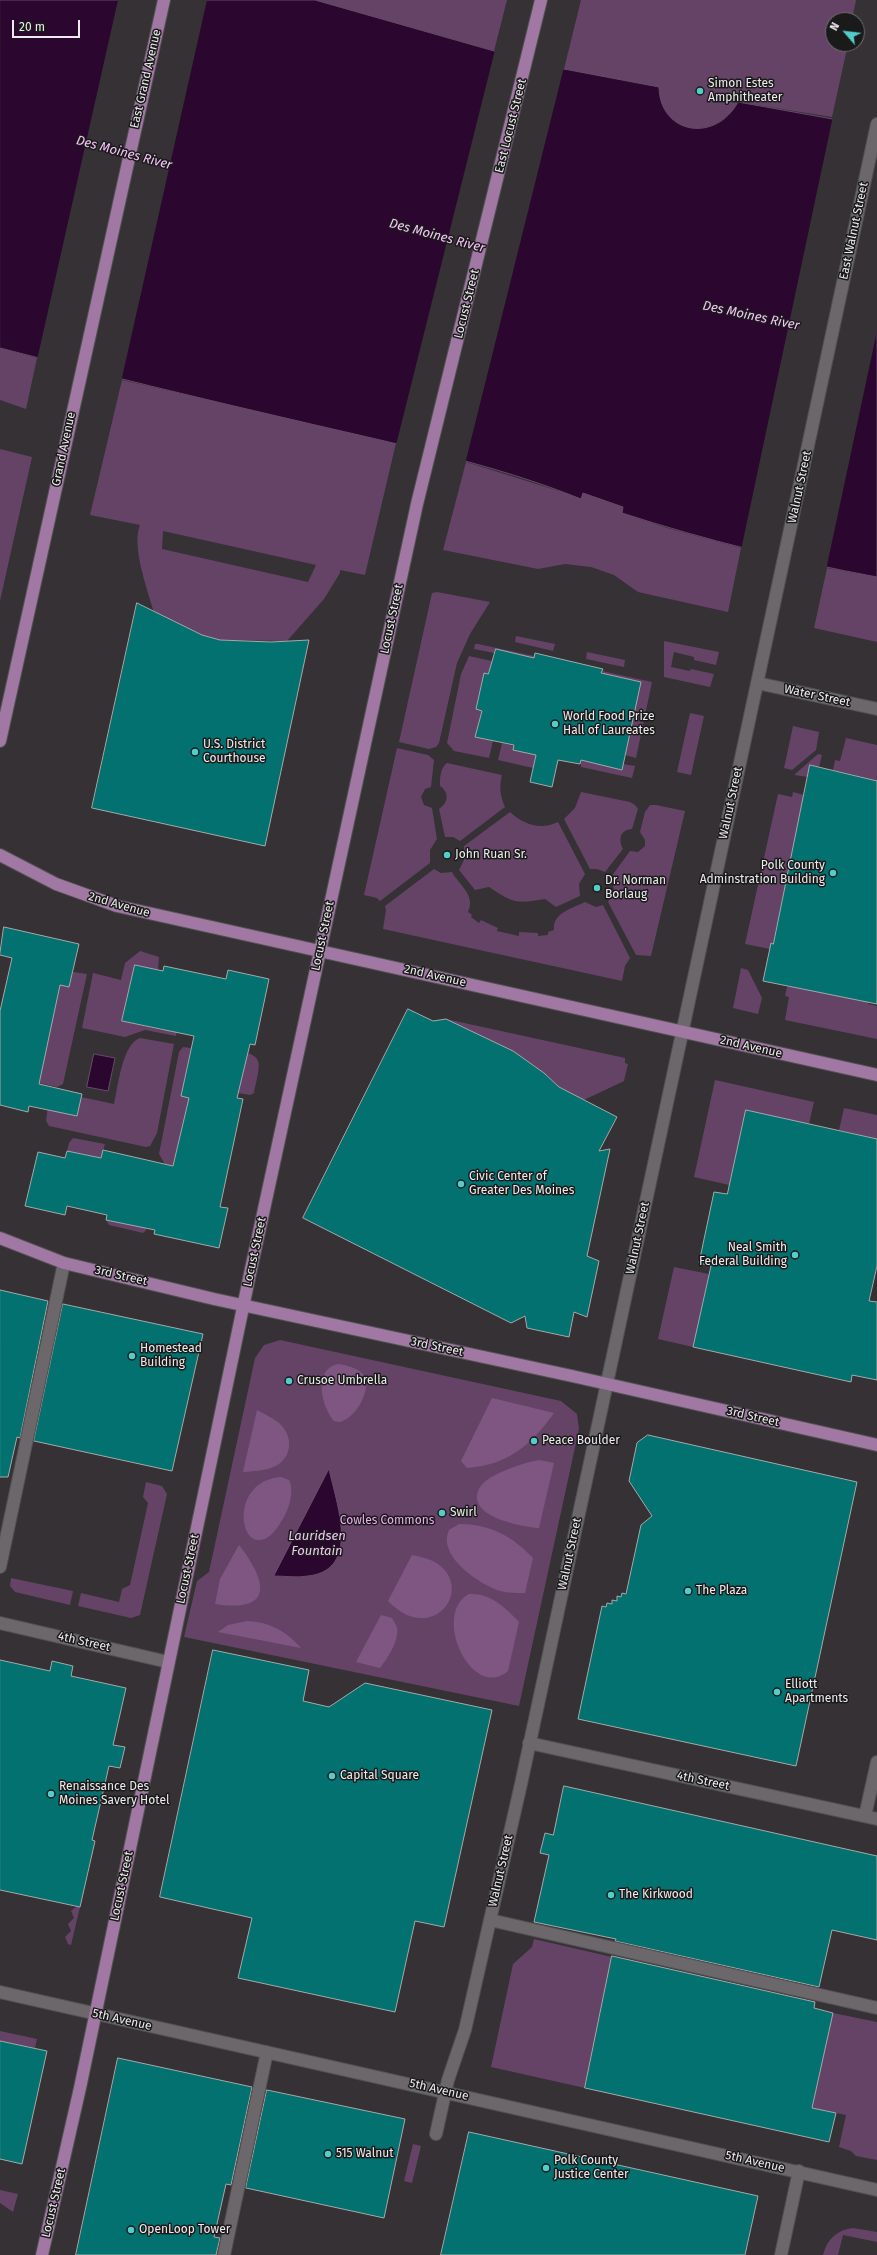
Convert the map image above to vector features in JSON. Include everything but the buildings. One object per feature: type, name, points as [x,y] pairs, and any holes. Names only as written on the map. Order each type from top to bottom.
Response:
[{"type":"main road","name":"East Grand Avenue","points":[[129,157],[164,0]]},
{"type":"main road","name":"East Locust Street","points":[[480,252],[530,52],[541,0]]},
{"type":"main road","name":"Grand Avenue","points":[[0,740],[73,404],[129,157]]},
{"type":"main road","name":"Locust Street","points":[[42,2255],[95,2014],[244,1305],[417,504],[480,252]]},
{"type":"main road","name":"2nd Avenue","points":[[0,855],[56,884],[117,906],[877,1075]]},
{"type":"main road","name":"3rd Street","points":[[0,1238],[40,1255],[64,1263],[244,1305],[607,1384],[877,1445]]},
{"type":"street","name":"East Walnut Street","points":[[831,338],[877,124]]},
{"type":"street","name":"Walnut Street","points":[[436,2134],[445,2092],[463,2038],[529,1743],[831,338]]},
{"type":"street","name":"Water Street","points":[[757,684],[877,709]]},
{"type":"street","points":[[0,1567],[64,1263]]},
{"type":"street","name":"4th Street","points":[[0,1623],[168,1662]]},
{"type":"street","name":"4th Street","points":[[529,1743],[877,1819]]},
{"type":"street","points":[[864,1816],[877,1762]]},
{"type":"street","points":[[490,1920],[877,2008]]},
{"type":"street","name":"5th Avenue","points":[[0,1992],[799,2171],[877,2190]]},
{"type":"street","points":[[224,2255],[268,2052]]},
{"type":"street","points":[[781,2255],[799,2171]]},
{"type":"green space","points":[[315,0],[507,0],[494,51]]},
{"type":"green space","points":[[581,0],[856,0],[854,12],[825,12],[825,52],[846,52],[832,117],[738,102],[729,114],[719,122],[707,127],[695,128],[684,126],[673,120],[665,110],[659,96],[564,69]]},
{"type":"green space","points":[[0,348],[37,358],[26,409],[0,400]]},
{"type":"green space","points":[[122,380],[396,443],[365,575],[340,570],[340,573],[324,599],[287,641],[220,640],[202,635],[154,613],[141,569],[138,545],[140,525],[90,515]],"holes":[[[163,531],[316,565],[308,582],[162,549]]]},
{"type":"green space","points":[[0,449],[32,457],[0,601]]},
{"type":"green space","points":[[466,462],[581,498],[583,493],[623,507],[622,513],[667,528],[741,548],[728,612],[638,592],[614,575],[591,567],[565,564],[538,569],[443,550]]},
{"type":"green space","points":[[827,568],[877,577],[877,642],[814,628]]},
{"type":"green space","points":[[437,592],[490,602],[470,634],[457,663],[439,743],[436,747],[429,749],[399,742],[432,593]]},
{"type":"green space","points":[[516,636],[555,644],[553,651],[515,642]]},
{"type":"green space","points":[[664,641],[719,652],[716,665],[694,660],[694,657],[674,652],[671,667],[690,671],[691,669],[714,674],[710,687],[664,677]]},
{"type":"green space","points":[[475,644],[534,656],[534,658],[495,649],[494,653],[474,649]]},
{"type":"green space","points":[[587,652],[625,660],[624,667],[586,659]]},
{"type":"green space","points":[[469,656],[492,661],[489,674],[484,673],[476,709],[482,711],[475,737],[493,741],[489,758],[454,751],[447,743],[461,674]]},
{"type":"green space","points":[[602,671],[652,682],[636,758],[625,755]]},
{"type":"green space","points":[[690,713],[704,716],[691,775],[677,772]]},
{"type":"green space","points":[[793,726],[819,732],[816,750],[792,770],[784,768]]},
{"type":"green space","points":[[846,738],[877,745],[877,781],[833,770],[835,760],[840,761]]},
{"type":"green space","points":[[502,743],[514,746],[513,750],[536,755],[533,768],[498,760]]},
{"type":"green space","points":[[397,748],[428,755],[434,760],[431,787],[425,789],[421,797],[424,805],[432,808],[437,839],[430,850],[430,863],[380,901],[377,898],[364,895]]},
{"type":"green space","points":[[818,754],[822,755],[819,767],[810,765],[808,777],[794,775]]},
{"type":"green space","points":[[581,760],[621,769],[623,764],[635,766],[632,778],[581,767]]},
{"type":"green space","points":[[447,763],[502,775],[500,791],[505,807],[460,841],[453,837],[445,837],[439,809],[442,807],[447,798],[445,792],[440,786],[440,777],[442,770]]},
{"type":"green space","points":[[581,792],[630,802],[638,809],[632,829],[625,831],[621,836],[620,839],[623,849],[605,872],[597,869],[590,869],[564,819],[575,808]]},
{"type":"green space","points":[[793,792],[804,795],[773,944],[771,943],[770,949],[745,944],[778,794],[792,797]]},
{"type":"green space","points":[[650,805],[685,811],[651,956],[636,955],[608,902],[614,890],[611,877],[630,851],[638,852],[645,846],[645,840],[640,832],[645,812]]},
{"type":"green space","points":[[510,812],[520,820],[532,825],[545,826],[558,822],[585,874],[579,884],[580,896],[556,907],[545,899],[525,902],[515,901],[503,896],[489,887],[475,890],[459,870],[464,860],[464,846]]},
{"type":"green space","points":[[434,869],[441,873],[452,872],[466,890],[470,900],[468,912],[472,915],[471,917],[479,923],[481,920],[498,928],[497,931],[519,936],[519,932],[538,933],[538,936],[548,935],[548,932],[554,930],[556,919],[569,909],[585,902],[596,907],[603,905],[630,958],[625,966],[622,981],[383,929],[386,910],[385,906]]},
{"type":"green space","points":[[140,951],[159,957],[158,970],[135,965],[122,1021],[162,1030],[178,1024],[176,1036],[145,1030],[125,1037],[82,1028],[93,973],[121,980],[125,963]]},
{"type":"green space","points":[[741,968],[748,970],[762,998],[758,1014],[733,1008]]},
{"type":"green space","points":[[73,972],[87,974],[63,1084],[57,1087],[39,1083],[60,985],[69,987]]},
{"type":"green space","points":[[791,986],[868,1002],[868,1004],[877,1006],[877,1039],[785,1020],[789,997],[785,996],[787,987]]},
{"type":"green space","points":[[446,1019],[625,1058],[625,1063],[628,1064],[624,1081],[584,1100],[559,1087],[544,1073],[513,1051]]},
{"type":"green space","points":[[140,1038],[174,1044],[157,1133],[150,1146],[146,1147],[49,1126],[46,1121],[48,1106],[77,1116],[81,1097],[114,1104],[119,1077],[125,1057],[129,1048]]},
{"type":"green space","points":[[183,1047],[191,1048],[181,1096],[189,1098],[171,1175],[159,1154],[179,1052]]},
{"type":"green space","points":[[229,1048],[250,1054],[258,1061],[259,1066],[254,1093],[250,1095],[238,1093],[244,1068]]},
{"type":"green space","points":[[715,1080],[814,1102],[809,1124],[746,1110],[729,1185],[694,1177]]},
{"type":"green space","points":[[844,1108],[877,1115],[877,1139],[839,1130]]},
{"type":"green space","points":[[73,1138],[105,1144],[101,1158],[67,1151],[69,1143]]},
{"type":"green space","points":[[135,1201],[150,1216],[146,1230],[143,1233],[109,1225],[106,1220],[130,1225]]},
{"type":"green space","points":[[674,1267],[709,1274],[693,1347],[658,1339]]},
{"type":"green space","name":"Cowles Commons","points":[[280,1340],[561,1401],[577,1414],[579,1429],[519,1706],[184,1637],[197,1581],[209,1572],[255,1358],[264,1345]]},
{"type":"green space","points":[[146,1482],[162,1486],[167,1494],[140,1615],[131,1618],[78,1606],[81,1593],[119,1602],[122,1589],[130,1585],[148,1503],[143,1497]]},
{"type":"green space","points":[[11,1578],[73,1591],[70,1605],[15,1592],[10,1586]]},
{"type":"green space","points":[[77,1906],[80,1907],[71,1945],[68,1944],[65,1937],[71,1931],[68,1924],[74,1918],[71,1911]]},
{"type":"green space","points":[[534,1939],[612,1957],[585,2088],[491,2067],[513,1964],[532,1947]]},
{"type":"green space","points":[[833,2013],[877,2022],[877,2160],[856,2156],[851,2151],[839,2147],[846,2115],[812,2108]]},
{"type":"green space","points":[[0,2031],[37,2039],[35,2048],[0,2041]]},
{"type":"green space","points":[[413,2144],[421,2146],[412,2183],[404,2181]]},
{"type":"green space","points":[[0,2190],[18,2194],[13,2212],[0,2203]]},
{"type":"green space","points":[[853,2228],[877,2232],[877,2242],[843,2235],[838,2255],[823,2255],[827,2244],[834,2236],[842,2231]]},
{"type":"shaded area","points":[[338,1364],[351,1367],[359,1371],[367,1380],[365,1393],[360,1405],[356,1411],[340,1422],[334,1421],[329,1414],[323,1398],[322,1389],[322,1380],[325,1373],[330,1367]]},
{"type":"shaded area","points":[[492,1398],[554,1413],[527,1444],[506,1458],[495,1463],[467,1468],[461,1461]]},
{"type":"shaded area","points":[[257,1410],[279,1423],[287,1435],[289,1448],[287,1454],[278,1465],[264,1470],[243,1472]]},
{"type":"shaded area","points":[[539,1460],[554,1463],[539,1528],[510,1523],[489,1514],[481,1508],[477,1500],[478,1491],[481,1485],[487,1480],[514,1467]]},
{"type":"shaded area","points":[[281,1477],[289,1480],[291,1488],[291,1498],[288,1507],[282,1521],[273,1533],[268,1537],[258,1540],[250,1536],[245,1527],[244,1516],[246,1503],[253,1491],[264,1482]]},
{"type":"shaded area","points":[[459,1524],[481,1526],[500,1533],[517,1543],[533,1558],[525,1593],[509,1593],[500,1591],[481,1582],[462,1568],[454,1559],[449,1550],[447,1540],[449,1530]]},
{"type":"shaded area","points":[[239,1545],[256,1571],[260,1582],[260,1591],[256,1599],[248,1604],[234,1606],[215,1604],[220,1579]]},
{"type":"shaded area","points":[[412,1555],[426,1558],[435,1562],[448,1575],[452,1588],[450,1599],[443,1610],[432,1616],[419,1618],[404,1613],[388,1601]]},
{"type":"shaded area","points":[[469,1594],[477,1594],[490,1598],[503,1606],[519,1622],[508,1671],[494,1677],[481,1675],[470,1666],[461,1652],[455,1635],[454,1619],[458,1604]]},
{"type":"shaded area","points":[[381,1615],[392,1618],[397,1627],[393,1648],[380,1668],[356,1662]]},
{"type":"shaded area","points":[[247,1621],[263,1623],[277,1628],[301,1648],[218,1632],[228,1625]]},
{"type":"water","name":"Des Moines River","points":[[0,0],[315,0],[494,51],[564,69],[659,87],[662,103],[669,115],[679,124],[691,128],[704,128],[717,124],[728,115],[738,102],[877,127],[877,577],[780,557],[716,541],[622,513],[623,507],[583,493],[581,499],[515,475],[447,456],[233,406],[0,348]]},
{"type":"water","points":[[94,1054],[115,1058],[108,1091],[87,1087]]},
{"type":"water","name":"Lauridsen Fountain","points":[[329,1469],[340,1516],[340,1548],[335,1561],[325,1571],[308,1576],[274,1576]]},
{"type":"pier","points":[[118,0],[207,0],[121,382],[37,360]]},
{"type":"pier","points":[[495,50],[564,67],[465,464],[396,445]]},
{"type":"pier","points":[[833,116],[877,125],[877,331],[826,570],[741,550]]},
{"type":"place","name":"Simon Estes Amphitheater","points":[[700,91]]},
{"type":"place","name":"World Food Prize Hall of Laureates","points":[[555,724]]},
{"type":"place","name":"U.S. District Courthouse","points":[[195,752]]},
{"type":"place","name":"John Ruan Sr.","points":[[447,855]]},
{"type":"place","name":"Polk County Adminstration Building","points":[[833,873]]},
{"type":"place","name":"Dr. Norman Borlaug","points":[[597,888]]},
{"type":"place","name":"Civic Center of Greater Des Moines","points":[[461,1184]]},
{"type":"place","name":"Neal Smith Federal Building","points":[[795,1255]]},
{"type":"place","name":"Homestead Building","points":[[132,1356]]},
{"type":"place","name":"Crusoe Umbrella","points":[[289,1381]]},
{"type":"place","name":"Peace Boulder","points":[[534,1441]]},
{"type":"place","name":"Swirl","points":[[442,1513]]},
{"type":"place","name":"The Plaza","points":[[688,1591]]},
{"type":"place","name":"Elliott Apartments","points":[[777,1692]]},
{"type":"place","name":"Capital Square","points":[[332,1776]]},
{"type":"place","name":"Renaissance Des Moines Savery Hotel","points":[[51,1794]]},
{"type":"place","name":"The Kirkwood","points":[[611,1895]]},
{"type":"place","name":"515 Walnut","points":[[328,2154]]},
{"type":"place","name":"Polk County Justice Center","points":[[546,2168]]},
{"type":"place","name":"OpenLoop Tower","points":[[131,2230]]}]
